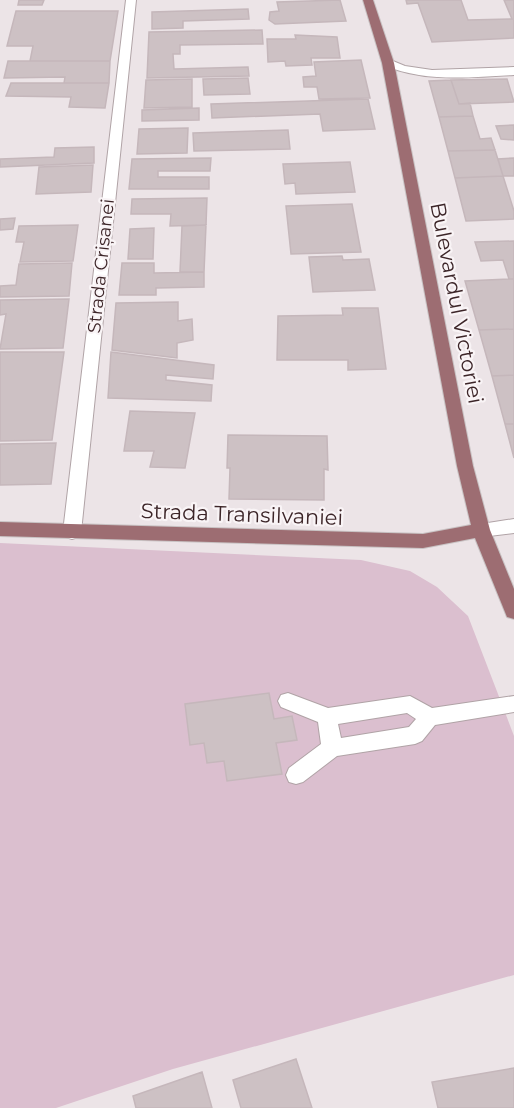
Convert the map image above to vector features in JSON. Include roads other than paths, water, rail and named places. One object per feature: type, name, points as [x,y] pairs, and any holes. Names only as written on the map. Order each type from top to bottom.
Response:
[{"type":"main road","name":"Bulevardul Victoriei","points":[[368,0],[388,63],[465,466],[481,530],[514,612]]},
{"type":"main road","name":"Strada Transilvaniei","points":[[0,529],[423,541],[481,530]]},
{"type":"street","name":"Strada Crișanei","points":[[72,532],[131,0]]},
{"type":"street","points":[[388,63],[407,71],[425,73],[514,71]]},
{"type":"street","points":[[481,530],[514,526]]},
{"type":"street","points":[[288,701],[327,717],[410,704],[429,717],[514,704]]},
{"type":"street","points":[[327,717],[332,748]]},
{"type":"street","points":[[296,775],[332,748],[415,735],[429,717]]}]
